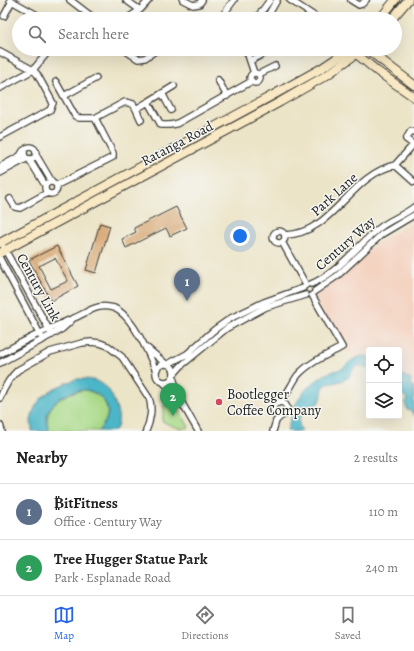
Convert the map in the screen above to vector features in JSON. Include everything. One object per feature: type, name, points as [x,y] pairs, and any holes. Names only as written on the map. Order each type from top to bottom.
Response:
[{"type":"main road","points":[[386,12],[395,0]]},
{"type":"main road","points":[[398,12],[408,0]]},
{"type":"main road","name":"Ratanga Road","points":[[0,242],[344,56]]},
{"type":"main road","name":"Ratanga Road","points":[[3,252],[328,75],[349,56]]},
{"type":"main road","points":[[361,56],[377,71],[414,97]]},
{"type":"main road","points":[[376,56],[414,85]]},
{"type":"street","points":[[70,0],[86,12]]},
{"type":"street","points":[[126,0],[140,10]]},
{"type":"street","points":[[137,12],[149,0]]},
{"type":"street","points":[[183,0],[193,6],[199,4],[202,0]]},
{"type":"street","points":[[225,12],[234,0]]},
{"type":"street","points":[[261,12],[270,0]]},
{"type":"street","points":[[270,12],[278,0]]},
{"type":"street","points":[[290,0],[308,12]]},
{"type":"street","points":[[351,0],[359,5],[366,0]]},
{"type":"street","points":[[4,16],[13,1],[32,12]]},
{"type":"street","points":[[0,52],[33,70],[37,74],[53,103],[50,110],[0,137]]},
{"type":"street","points":[[0,88],[33,70],[45,56]]},
{"type":"street","points":[[134,56],[138,59],[148,56]]},
{"type":"street","points":[[148,102],[161,125],[176,124],[252,81],[255,83],[258,82],[260,78],[248,56]]},
{"type":"street","points":[[250,61],[260,56]]},
{"type":"street","points":[[257,74],[275,66]]},
{"type":"street","points":[[64,96],[96,78]]},
{"type":"street","points":[[218,80],[227,96]]},
{"type":"street","points":[[56,82],[77,117],[95,118],[125,102],[133,104],[142,120]]},
{"type":"street","points":[[136,109],[174,86]]},
{"type":"street","points":[[162,93],[171,110]]},
{"type":"street","points":[[45,185],[49,182],[54,183],[113,156],[113,153],[95,118]]},
{"type":"street","points":[[414,132],[411,131],[406,139],[414,145],[395,165],[414,182]]},
{"type":"street","points":[[0,167],[20,156],[26,148],[31,147],[35,150],[36,155],[44,169],[54,183],[56,192],[50,194],[47,193],[20,208],[15,207],[10,199]]},
{"type":"street","points":[[23,151],[24,156],[45,185],[45,191],[47,193]]},
{"type":"street","points":[[0,173],[27,159],[33,159],[36,155]]},
{"type":"street","name":"Park Lane","points":[[285,235],[299,234],[318,224],[331,214],[361,184],[376,174],[395,165]]},
{"type":"street","name":"Century Way","points":[[167,364],[186,354],[214,330],[231,318],[264,302],[319,281],[334,271],[378,229],[414,207]]},
{"type":"street","name":"Century Way","points":[[173,375],[182,365],[227,328],[266,307],[311,294],[338,276],[382,234],[414,215]]},
{"type":"street","points":[[279,230],[285,235],[285,239],[282,242],[278,243],[272,238],[276,231],[279,230]]},
{"type":"street","name":"Century Link","points":[[0,242],[3,252],[52,335]]},
{"type":"street","points":[[282,242],[307,286]]},
{"type":"street","name":"Century Link","points":[[0,259],[43,340]]},
{"type":"street","points":[[276,421],[273,407],[282,399],[298,375],[309,365],[342,347],[311,294],[304,292],[307,286]]},
{"type":"street","points":[[307,286],[314,286],[311,294]]},
{"type":"street","points":[[0,354],[48,329],[98,307],[114,308],[124,315],[144,346],[156,371],[157,378],[179,398]]},
{"type":"street","points":[[0,363],[62,329],[74,318]]},
{"type":"street","points":[[0,398],[4,388],[18,370],[50,352],[91,342],[100,343],[108,346],[122,357],[149,398],[151,405],[148,430]]},
{"type":"street","points":[[144,346],[172,368],[179,398],[195,430]]},
{"type":"street","points":[[156,371],[159,366],[167,364]]},
{"type":"street","points":[[163,382],[168,381],[173,375]]},
{"type":"street","points":[[273,431],[276,421],[285,413],[286,393]]},
{"type":"street","points":[[278,403],[285,405]]},
{"type":"street","points":[[274,413],[281,416]]},
{"type":"street","points":[[0,425],[2,431]]},
{"type":"shaded area","points":[[414,220],[414,387],[410,384],[410,380],[402,375],[402,347],[366,347],[366,357],[356,358],[342,347],[312,295],[319,292],[340,277],[372,247]]},
{"type":"green space","points":[[85,390],[93,392],[99,396],[106,406],[106,418],[98,431],[49,431],[47,422],[48,414],[56,402],[69,394]]},
{"type":"green space","points":[[174,401],[189,427],[179,428],[162,421],[164,411],[163,406]]},
{"type":"water","points":[[362,356],[366,357],[366,368],[358,366],[352,371],[349,377],[325,385],[319,402],[304,411],[300,419],[299,423],[302,431],[287,431],[294,407],[310,385],[326,374],[343,368],[352,360]]},
{"type":"water","points":[[402,375],[411,380],[410,384],[414,387],[414,416],[411,411],[407,410],[405,403],[407,401],[406,397],[402,395]]},
{"type":"water","points":[[76,379],[97,381],[107,388],[114,399],[118,413],[117,428],[115,431],[98,431],[107,417],[108,412],[106,404],[101,397],[94,392],[80,390],[62,397],[52,405],[47,418],[49,431],[32,431],[31,418],[38,402],[43,396],[55,388]]},
{"type":"building","points":[[176,207],[187,228],[170,236],[166,228],[126,248],[122,239],[136,232],[134,228]]},
{"type":"building","points":[[100,223],[110,226],[96,273],[86,270]]},
{"type":"building","points":[[57,246],[78,286],[51,301],[29,260]],"holes":[[[55,258],[68,281],[51,289],[39,266]]]},
{"type":"place","name":"₿itFitness","points":[[187,301]]},
{"type":"place","name":"Bootlegger Coffee Company","points":[[219,402]]},
{"type":"place","name":"Tree Hugger Statue Park","points":[[173,416]]}]
